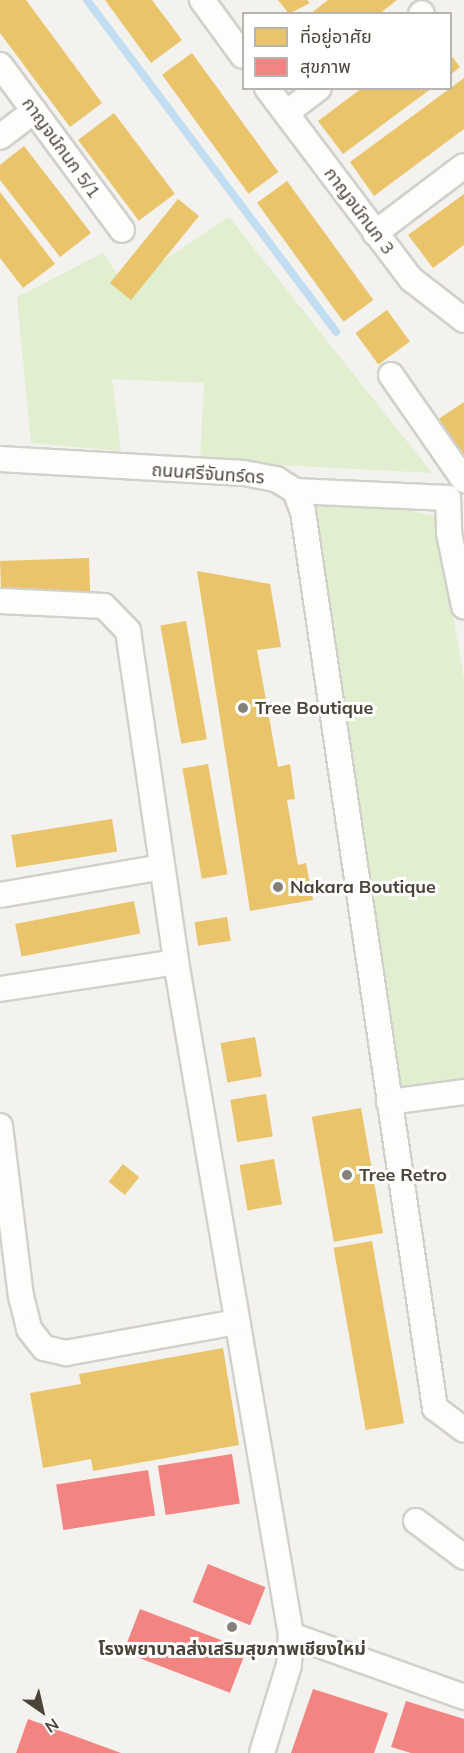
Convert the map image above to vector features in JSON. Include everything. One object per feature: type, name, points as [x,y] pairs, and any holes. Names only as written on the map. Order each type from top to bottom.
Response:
[{"type":"street","points":[[202,0],[242,55]]},
{"type":"street","name":"กาญจน์กนก 5/1","points":[[0,65],[122,230]]},
{"type":"street","name":"กาญจน์กนก 3","points":[[269,90],[411,279],[464,320]]},
{"type":"street","points":[[286,113],[316,90]]},
{"type":"street","points":[[0,136],[34,111]]},
{"type":"street","points":[[375,233],[464,166]]},
{"type":"street","points":[[391,375],[459,489],[449,533],[464,606]]},
{"type":"street","name":"ถนนศรีจันทร์ดร","points":[[0,459],[244,473],[276,479],[295,491],[459,489]]},
{"type":"street","points":[[295,491],[303,512],[435,1408],[464,1430]]},
{"type":"street","points":[[0,601],[104,606],[128,631],[176,962],[291,1635],[289,1665],[262,1753]]},
{"type":"street","points":[[0,895],[162,867]]},
{"type":"street","points":[[0,989],[176,962]]},
{"type":"street","points":[[389,1102],[464,1092]]},
{"type":"street","points":[[0,1126],[21,1296],[29,1329],[44,1348],[66,1353],[237,1322]]},
{"type":"street","points":[[416,1521],[464,1557]]},
{"type":"street","points":[[291,1635],[464,1697]]},
{"type":"green space","points":[[229,217],[432,473],[200,461],[204,383],[112,379],[121,451],[31,443],[17,297],[103,253],[125,286]]},
{"type":"green space","points":[[329,495],[436,516],[464,679],[464,1083],[399,1092],[311,503]]},
{"type":"building: ที่อยู่อาศัย","points":[[0,0],[26,0],[102,103],[70,127],[0,33]]},
{"type":"building: ที่อยู่อาศัย","points":[[105,0],[152,0],[182,40],[151,63]]},
{"type":"building: ที่อยู่อาศัย","points":[[278,0],[307,0],[310,3],[293,12],[287,12]]},
{"type":"building: ที่อยู่อาศัย","points":[[328,0],[397,0],[382,12],[313,12]]},
{"type":"building: ที่อยู่อาศัย","points":[[192,53],[278,172],[248,194],[162,75]]},
{"type":"building: ที่อยู่อาศัย","points":[[452,57],[460,67],[452,73]]},
{"type":"building: ที่อยู่อาศัย","points":[[464,78],[464,129],[374,196],[350,162],[448,90],[452,90],[452,87]]},
{"type":"building: ที่อยู่อาศัย","points":[[359,90],[429,90],[343,154],[318,121]]},
{"type":"building: ที่อยู่อาศัย","points":[[114,113],[175,194],[139,221],[78,140]]},
{"type":"building: ที่อยู่อาศัย","points":[[24,146],[91,233],[60,257],[0,180],[0,165]]},
{"type":"building: ที่อยู่อาศัย","points":[[287,181],[373,300],[343,322],[257,203]]},
{"type":"building: ที่อยู่อาศัย","points":[[0,192],[55,264],[23,288],[0,258]]},
{"type":"building: ที่อยู่อาศัย","points":[[464,194],[464,245],[433,268],[408,235]]},
{"type":"building: ที่อยู่อาศัย","points":[[178,199],[199,216],[131,300],[110,283]]},
{"type":"building: ที่อยู่อาศัย","points":[[387,310],[410,342],[378,364],[355,333]]},
{"type":"building: ที่อยู่อาศัย","points":[[464,402],[464,458],[437,420]]},
{"type":"building: ที่อยู่อาศัย","points":[[89,558],[90,592],[1,595],[0,561]]},
{"type":"building: ที่อยู่อาศัย","points":[[197,571],[270,584],[281,647],[257,650],[278,767],[290,764],[295,799],[287,800],[298,865],[306,863],[313,900],[250,911]]},
{"type":"building: ที่อยู่อาศัย","points":[[186,621],[207,739],[181,744],[160,626]]},
{"type":"building: ที่อยู่อาศัย","points":[[208,764],[227,874],[202,879],[182,769]]},
{"type":"building: ที่อยู่อาศัย","points":[[112,819],[117,852],[16,868],[11,835]]},
{"type":"building: ที่อยู่อาศัย","points":[[134,901],[140,933],[22,956],[15,924]]},
{"type":"building: ที่อยู่อาศัย","points":[[227,917],[231,941],[198,946],[194,922]]},
{"type":"building: ที่อยู่อาศัย","points":[[255,1037],[262,1076],[227,1082],[221,1043]]},
{"type":"building: ที่อยู่อาศัย","points":[[266,1094],[273,1136],[237,1142],[230,1100]]},
{"type":"building: ที่อยู่อาศัย","name":"Tree Retro","points":[[361,1108],[383,1233],[334,1242],[312,1117]]},
{"type":"building: ที่อยู่อาศัย","points":[[274,1159],[282,1204],[248,1210],[240,1165]]},
{"type":"building: ที่อยู่อาศัย","points":[[123,1164],[139,1177],[125,1195],[109,1182]]},
{"type":"building: ที่อยู่อาศัย","points":[[372,1241],[404,1423],[366,1430],[334,1248]]},
{"type":"building: ที่อยู่อาศัย","points":[[223,1348],[239,1445],[93,1471],[91,1459],[43,1468],[30,1393],[81,1384],[79,1374]]},
{"type":"building: สุขภาพ","points":[[232,1454],[240,1503],[166,1515],[158,1466]]},
{"type":"building: สุขภาพ","points":[[148,1470],[155,1515],[63,1530],[56,1485]]},
{"type":"building: สุขภาพ","points":[[208,1564],[265,1587],[250,1625],[193,1602]]},
{"type":"building: สุขภาพ","points":[[140,1609],[246,1650],[230,1693],[124,1652]]},
{"type":"building: สุขภาพ","points":[[313,1689],[388,1713],[374,1753],[291,1753]]},
{"type":"building: สุขภาพ","points":[[406,1701],[464,1719],[464,1753],[411,1753],[391,1747]]},
{"type":"building: สุขภาพ","points":[[28,1719],[121,1753],[16,1753]]},
{"type":"waterway","points":[[87,0],[336,332]]},
{"type":"place","name":"Tree Boutique","points":[[243,708]]},
{"type":"place","name":"Nakara Boutique","points":[[278,887]]},
{"type":"place","name":"Tree Retro","points":[[347,1175]]},
{"type":"place","name":"โรงพยาบาลส่งเสริมสุขภาพเชียงใหม่","points":[[232,1627]]}]
